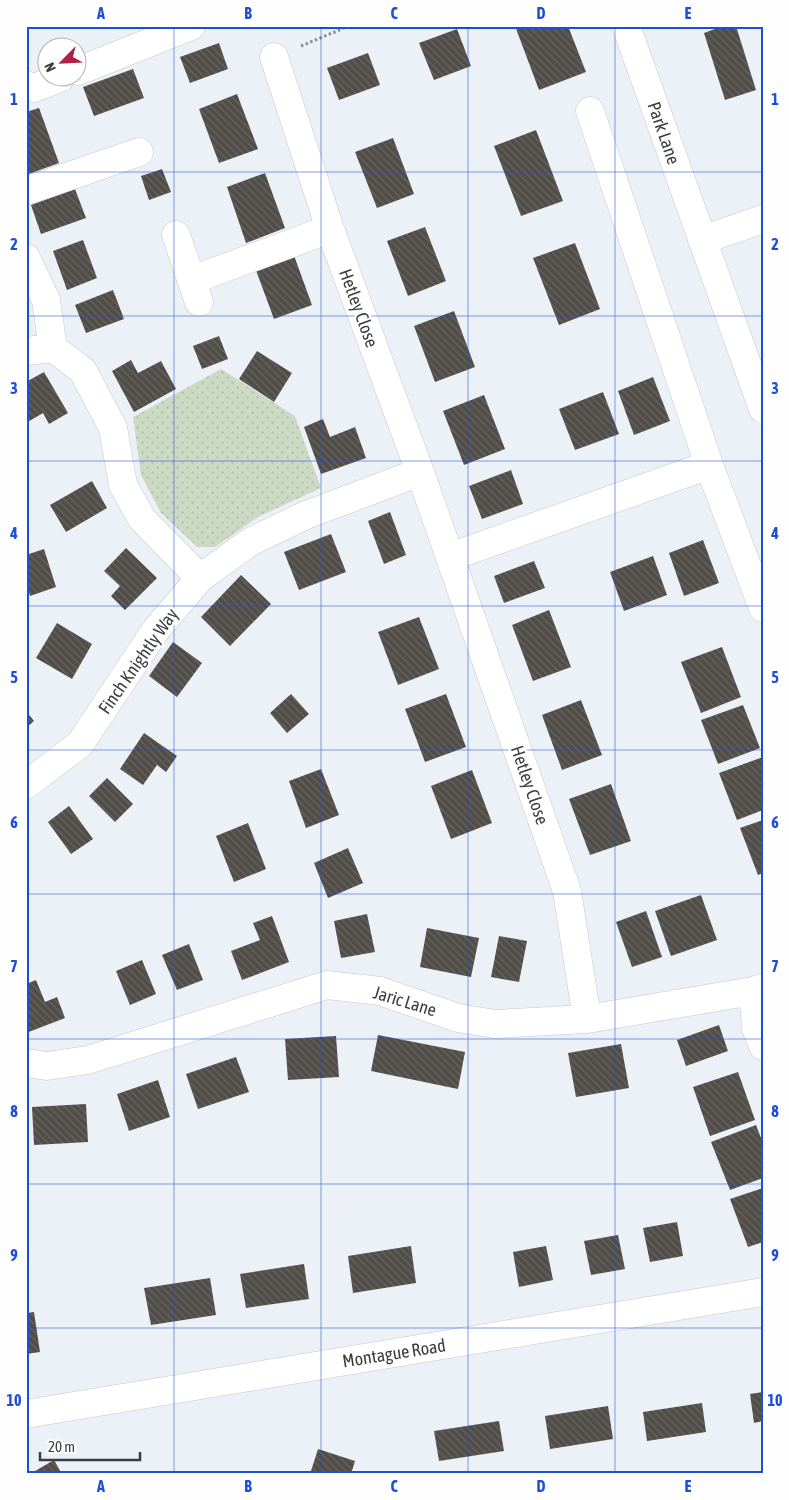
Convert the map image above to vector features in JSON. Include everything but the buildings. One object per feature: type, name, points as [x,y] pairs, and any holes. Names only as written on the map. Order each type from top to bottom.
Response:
[{"type":"street","points":[[88,67],[191,26]]},
{"type":"street","name":"Park Lane","points":[[626,26],[763,409]]},
{"type":"street","name":"Hetley Close","points":[[274,57],[330,229],[420,472],[567,891],[587,1019]]},
{"type":"street","points":[[26,85],[34,88],[38,86]]},
{"type":"street","points":[[590,111],[709,465],[763,608]]},
{"type":"street","points":[[26,191],[139,152]]},
{"type":"street","points":[[702,240],[763,219]]},
{"type":"street","points":[[176,235],[195,291],[330,229]]},
{"type":"street","points":[[26,258],[46,300],[39,350],[83,371],[113,428],[123,485],[142,519],[200,578]]},
{"type":"street","points":[[450,557],[709,465]]},
{"type":"street","name":"Finch Knightly Way","points":[[26,785],[80,744],[155,631],[200,578],[250,542],[306,515],[420,472]]},
{"type":"street","name":"Jaric Lane","points":[[26,1063],[46,1066],[88,1060],[326,985],[380,991],[458,1018],[495,1024],[587,1019],[758,989]]},
{"type":"street","points":[[758,989],[756,1028],[763,1046]]},
{"type":"street","name":"Montague Road","points":[[26,1414],[763,1292]]},
{"type":"green space","points":[[221,369],[295,416],[321,488],[258,517],[215,547],[197,547],[161,513],[141,475],[133,417]]}]
